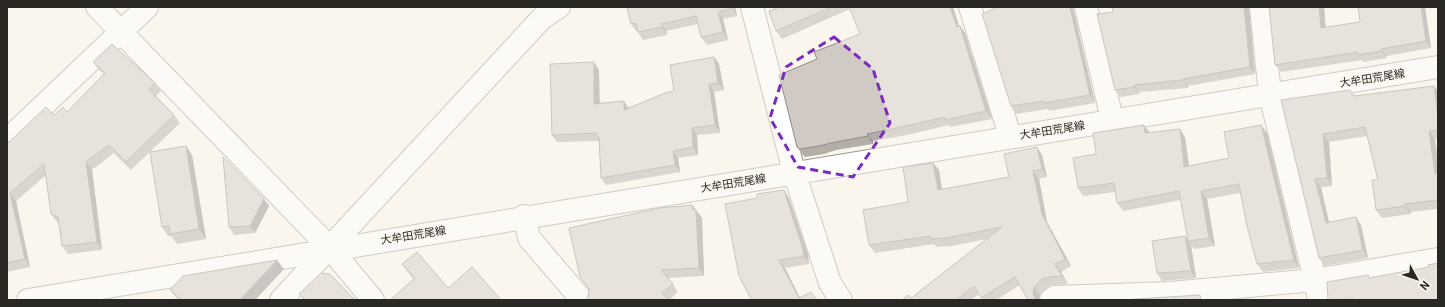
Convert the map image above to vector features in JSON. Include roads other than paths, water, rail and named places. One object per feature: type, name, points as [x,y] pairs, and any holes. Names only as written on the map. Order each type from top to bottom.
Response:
[{"type":"street","points":[[97,7],[330,248],[373,300]]},
{"type":"street","points":[[7,140],[147,7]]},
{"type":"street","points":[[281,300],[542,18],[559,7]]},
{"type":"street","points":[[752,7],[794,172],[830,283],[841,300]]},
{"type":"street","points":[[970,7],[1010,136]]},
{"type":"street","points":[[1086,7],[1112,119]]},
{"type":"street","points":[[1261,7],[1270,94],[1317,290]]},
{"type":"street","name":"大牟田荒尾線","points":[[28,300],[330,248],[1112,119],[1438,67]]},
{"type":"street","points":[[524,216],[529,238],[582,300]]},
{"type":"street","points":[[1051,300],[1055,297],[1170,296],[1317,290],[1438,259]]}]
